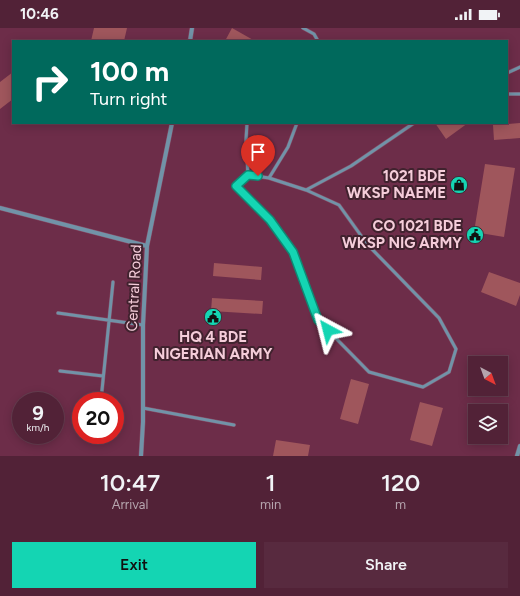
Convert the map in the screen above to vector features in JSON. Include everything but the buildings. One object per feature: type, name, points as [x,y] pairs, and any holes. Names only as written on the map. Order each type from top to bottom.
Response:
[{"type":"street","points":[[190,40],[192,28]]},
{"type":"street","name":"Central Road","points":[[140,456],[143,422],[143,325],[147,246],[172,124]]},
{"type":"street","points":[[0,208],[147,246]]},
{"type":"street","points":[[517,456],[520,446]]},
{"type":"lane","points":[[303,28],[314,34],[317,40]]},
{"type":"lane","points":[[508,73],[520,67]]},
{"type":"lane","points":[[508,94],[520,94]]},
{"type":"lane","points":[[247,124],[246,140],[248,175]]},
{"type":"lane","points":[[269,178],[288,147],[298,124]]},
{"type":"lane","points":[[306,190],[351,166],[413,124]]},
{"type":"lane","points":[[248,175],[269,178],[306,190],[339,205],[367,244],[439,318],[456,349],[449,372],[423,386],[369,372],[318,320],[293,252],[270,220],[236,186],[248,175]]},
{"type":"lane","points":[[102,392],[113,282]]},
{"type":"lane","points":[[58,313],[143,325]]},
{"type":"lane","points":[[60,370],[103,376]]},
{"type":"lane","points":[[143,408],[234,425]]},
{"type":"place","name":"1021 BDE WKSP NAEME","points":[[459,185]]},
{"type":"place","name":"CO 1021 BDE WKSP NIG ARMY","points":[[475,235]]},
{"type":"place","name":"HQ 4 BDE NIGERIAN ARMY","points":[[213,317]]},
{"type":"route","points":[[258,176],[248,175],[236,186],[270,220],[293,252],[318,320],[328,330]]}]
